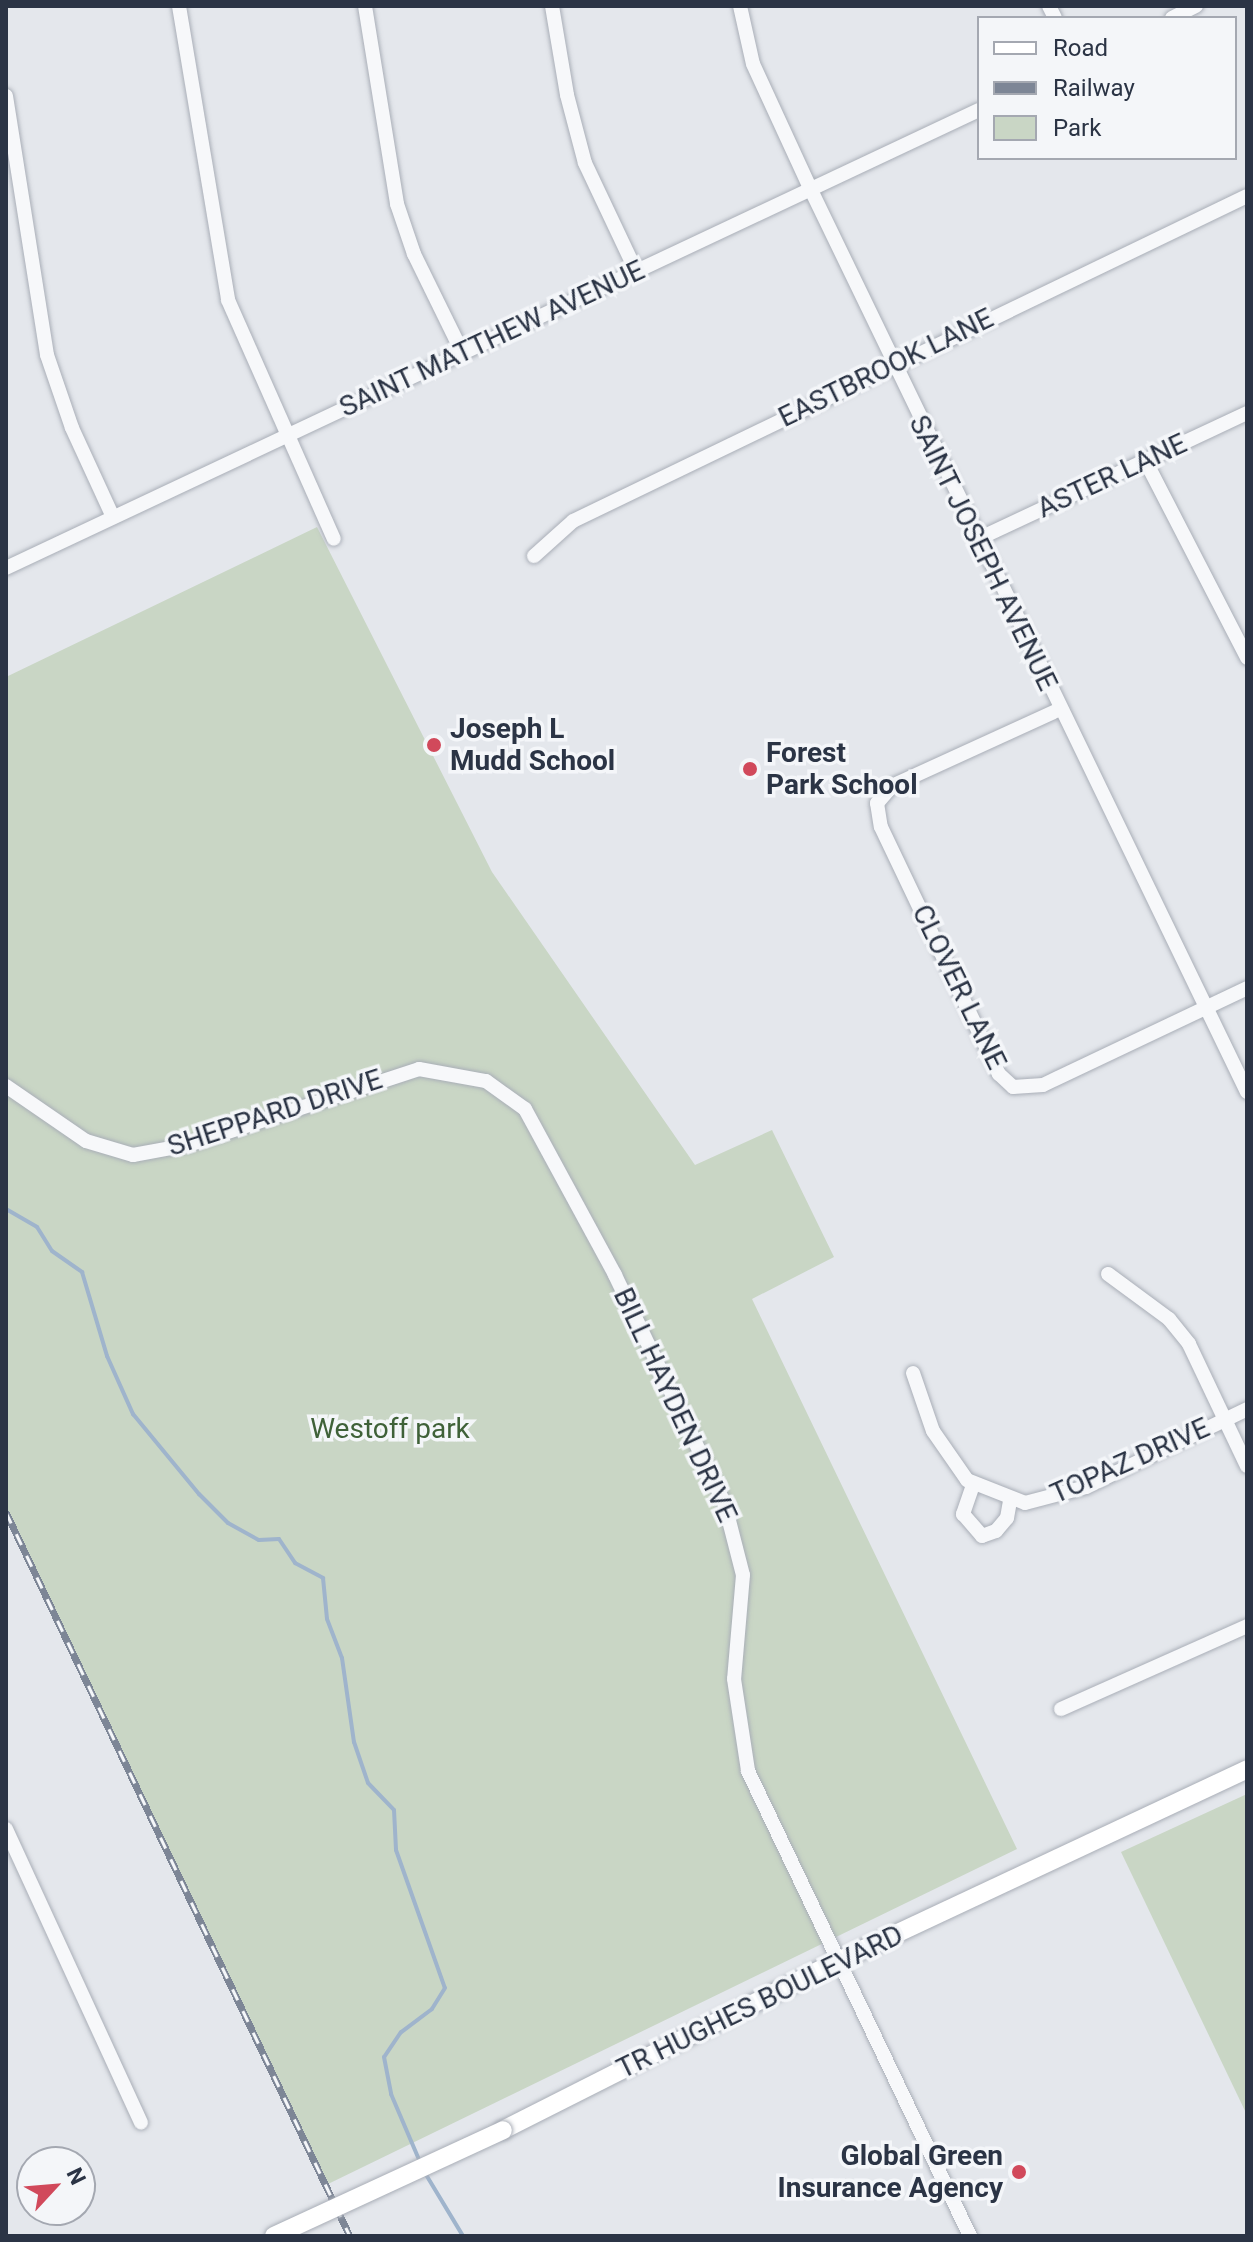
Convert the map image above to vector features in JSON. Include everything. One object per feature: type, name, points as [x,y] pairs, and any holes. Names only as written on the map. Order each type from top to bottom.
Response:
[{"type":"main road","name":"TR HUGHES BOULEVARD","points":[[274,2236],[503,2130],[838,1961],[1247,1769]]},
{"type":"street","points":[[179,6],[228,300],[334,539]]},
{"type":"street","points":[[365,6],[397,204],[414,254],[462,352]]},
{"type":"street","points":[[552,6],[579,142],[636,271]]},
{"type":"street","name":"SAINT JOSEPH AVENUE","points":[[740,6],[753,64],[811,190],[1058,710],[1247,1092]]},
{"type":"street","points":[[1176,16],[1196,6]]},
{"type":"street","points":[[6,96],[47,355],[72,428],[113,517]]},
{"type":"street","name":"SAINT MATTHEW AVENUE","points":[[6,568],[977,111]]},
{"type":"street","name":"EASTBROOK LANE","points":[[534,556],[573,521],[893,364],[1247,196]]},
{"type":"street","name":"ASTER LANE","points":[[978,539],[1247,413]]},
{"type":"street","points":[[1145,460],[1247,658]]},
{"type":"street","name":"CLOVER LANE","points":[[1058,710],[892,786],[877,803],[881,827],[999,1074],[1013,1087],[1043,1085],[1247,988]]},
{"type":"street","name":"SHEPPARD DRIVE","points":[[6,1086],[86,1141],[133,1155],[188,1145],[419,1069]]},
{"type":"street","name":"BILL HAYDEN DRIVE","points":[[419,1069],[486,1081],[525,1109],[548,1145],[699,1448],[725,1505],[743,1575],[734,1679],[748,1771],[970,2236]]},
{"type":"street","points":[[1108,1274],[1169,1319],[1189,1344],[1247,1466]]},
{"type":"street","name":"TOPAZ DRIVE","points":[[913,1373],[946,1456],[973,1485],[1010,1501],[1055,1499],[1247,1409]]},
{"type":"street","name":"TOPAZ DRIVE","points":[[973,1485],[963,1514],[982,1536],[996,1531],[1007,1518],[1010,1501]]},
{"type":"street","points":[[1061,1709],[1247,1626]]},
{"type":"street","points":[[6,1829],[141,2122]]},
{"type":"green space","name":"Westoff park","points":[[317,527],[492,872],[695,1165],[772,1130],[834,1257],[752,1299],[1017,1849],[326,2185],[6,1515],[6,677]]},
{"type":"green space","points":[[1247,1794],[1247,2115],[1121,1852]]},
{"type":"waterway","points":[[6,1209],[37,1227],[52,1251],[82,1272],[107,1356],[133,1414],[199,1494],[228,1523],[259,1540],[279,1539],[295,1563],[323,1578],[327,1619],[342,1658],[354,1742],[368,1783],[394,1810],[396,1850],[445,1988],[432,2009],[401,2032],[384,2057],[391,2094],[420,2162]]},
{"type":"waterway","points":[[425,2173],[463,2236]]},
{"type":"waterway","points":[[577,2236],[600,2236]]},
{"type":"railway","points":[[6,1512],[350,2236]]},
{"type":"place","name":"Joseph L Mudd School","points":[[434,745]]},
{"type":"place","name":"Forest Park School","points":[[750,769]]},
{"type":"place","name":"Global Green Insurance Agency","points":[[1019,2172]]}]
